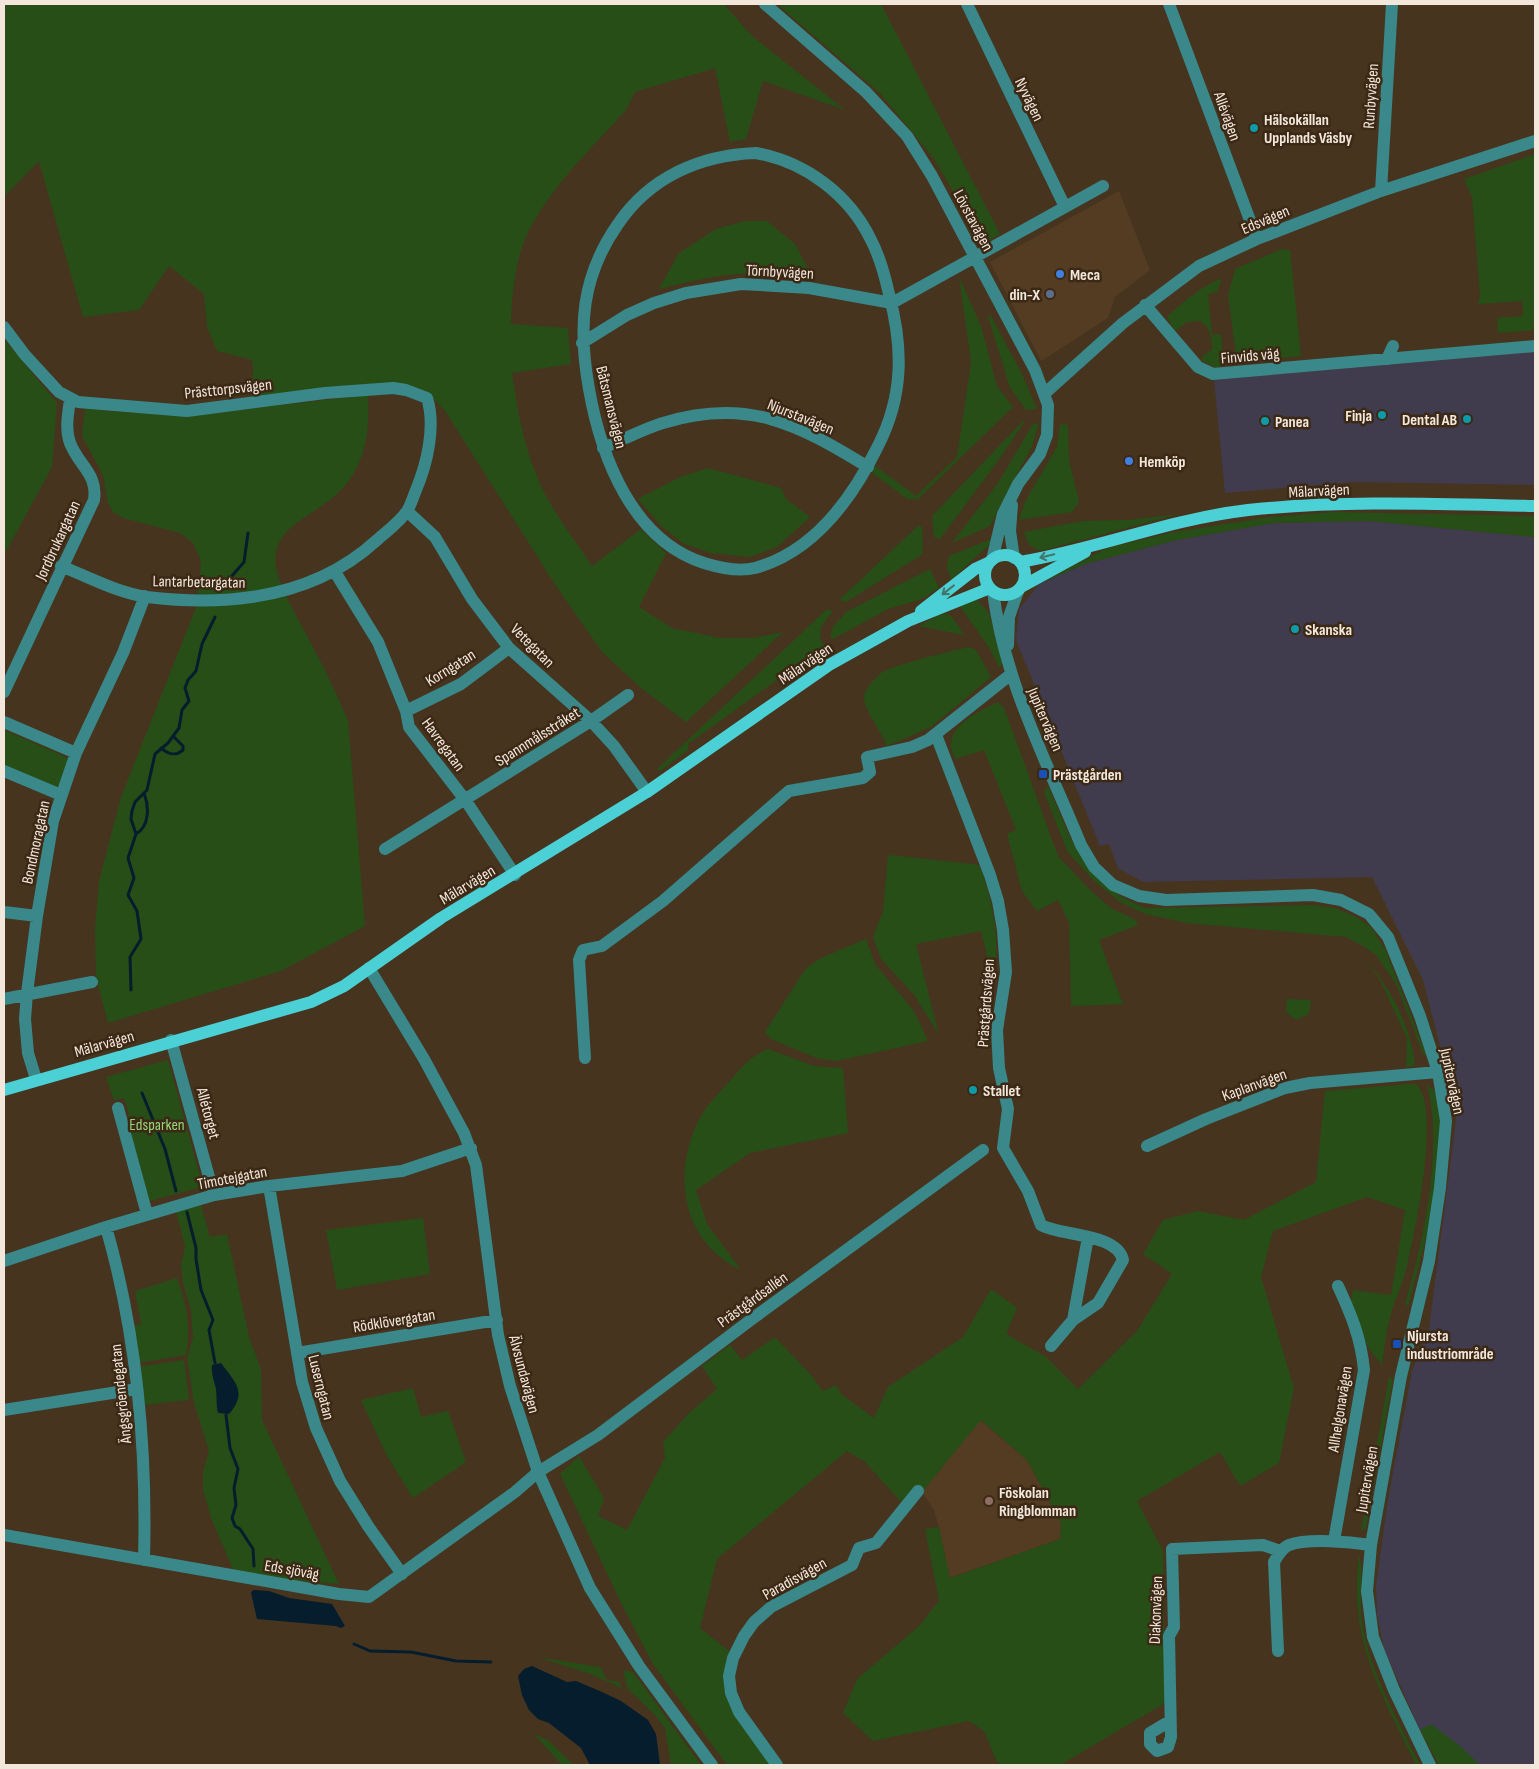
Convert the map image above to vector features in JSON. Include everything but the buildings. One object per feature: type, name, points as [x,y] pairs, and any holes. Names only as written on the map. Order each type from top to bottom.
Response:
[{"type":"main road","name":"Mälarvägen","points":[[1017,560],[1107,541],[1175,523],[1247,510],[1322,505],[1535,506]]},
{"type":"main road","name":"Mälarvägen","points":[[1019,588],[1107,541]]},
{"type":"main road","points":[[1002,556],[1017,560],[1024,576],[1019,588],[1004,594],[992,590],[985,575],[990,561],[1002,556]]},
{"type":"main road","name":"Mälarvägen","points":[[908,621],[975,569],[990,561]]},
{"type":"main road","name":"Mälarvägen","points":[[4,1090],[171,1040],[310,1002],[344,986],[441,918],[647,792],[828,665],[908,621],[992,590]]},
{"type":"street","name":"Lövstavägen","points":[[765,4],[866,92],[907,136],[932,176],[1035,370],[1048,405],[1047,435],[1040,454],[1018,484],[999,525],[990,561]]},
{"type":"street","name":"Nyvägen","points":[[968,4],[1065,207]]},
{"type":"street","name":"Allévägen","points":[[1169,4],[1257,239]]},
{"type":"street","name":"Runbyvägen","points":[[1382,191],[1392,4]]},
{"type":"street","name":"Edsvägen","points":[[1044,394],[1145,305],[1199,266],[1257,239],[1382,191],[1535,141]]},
{"type":"street","name":"Båtsmansvägen","points":[[756,153],[781,158],[806,170],[832,190],[851,210],[871,238],[883,270],[892,303],[897,323],[900,358],[896,395],[886,432],[868,467],[832,518],[805,543],[780,559],[752,569],[723,568],[696,560],[672,548],[650,529],[630,503],[604,448],[592,408],[582,343],[584,307],[596,262],[610,235],[625,213],[645,192],[666,177],[717,156],[756,153]]},
{"type":"street","points":[[892,303],[1103,186]]},
{"type":"street","name":"Törnbyvägen","points":[[582,343],[627,315],[654,303],[686,293],[741,284],[809,288],[892,303]]},
{"type":"street","name":"Finvids väg","points":[[1145,305],[1198,367],[1213,374],[1535,346]]},
{"type":"street","points":[[4,327],[49,382],[70,400]]},
{"type":"street","points":[[1387,359],[1393,346]]},
{"type":"street","name":"Prästtorpsvägen","points":[[70,400],[120,406],[187,410],[371,389],[406,390],[428,398]]},
{"type":"street","name":"Lantarbetargatan","points":[[61,566],[145,596],[195,600],[247,599],[291,590],[335,572],[360,556],[407,512],[422,475],[432,412],[428,398]]},
{"type":"street","name":"Jordbrukargatan","points":[[4,692],[61,566],[94,500],[96,487],[70,441],[67,424],[70,400]]},
{"type":"street","name":"Njurstavägen","points":[[604,448],[662,423],[688,416],[719,412],[748,413],[773,418],[812,435],[868,467]]},
{"type":"street","name":"Lövstavägen","points":[[1013,497],[1010,531],[1017,560]]},
{"type":"street","name":"Vetegatan","points":[[407,512],[434,537],[472,599],[509,648],[591,721],[614,746],[647,792]]},
{"type":"street","name":"Havregatan","points":[[335,572],[378,642],[406,711],[409,727],[466,800],[515,874]]},
{"type":"street","name":"Jupitervägen","points":[[1007,658],[1009,617],[1019,588]]},
{"type":"street","name":"Jupitervägen","points":[[992,590],[996,619],[1010,675],[1081,845],[1094,867],[1113,885],[1139,896],[1166,900],[1313,895],[1341,900],[1368,914],[1388,937],[1420,1016],[1438,1072],[1446,1121],[1440,1188],[1429,1261],[1402,1376],[1371,1545],[1367,1591],[1373,1637],[1394,1690],[1430,1765]]},
{"type":"street","name":"Bondmoragatan","points":[[36,1079],[28,1053],[25,1019],[37,916],[51,834],[61,795],[72,771],[76,753],[123,653],[145,596]]},
{"type":"street","name":"Korngatan","points":[[406,711],[461,684],[509,648]]},
{"type":"street","points":[[585,1058],[579,960],[583,950],[602,946],[663,900],[789,791],[863,778],[870,772],[867,757],[912,747],[936,735],[1010,675]]},
{"type":"street","name":"Spannmålsstråket","points":[[385,849],[591,721],[628,695]]},
{"type":"street","points":[[4,722],[76,753]]},
{"type":"street","name":"Prästgårdsvägen","points":[[936,735],[990,875],[1003,930],[1006,972],[997,1030],[999,1068],[1008,1109],[1003,1148],[1028,1191],[1041,1225],[1097,1239],[1119,1251],[1123,1260],[1098,1303],[1073,1320],[1051,1346]]},
{"type":"street","points":[[4,771],[61,795]]},
{"type":"street","points":[[4,912],[37,916]]},
{"type":"street","name":"Älvsundavägen","points":[[369,968],[424,1058],[471,1148],[476,1165],[498,1335],[510,1386],[538,1472],[590,1588],[639,1666],[712,1765]]},
{"type":"street","points":[[4,999],[92,982]]},
{"type":"street","name":"Allétorget","points":[[171,1040],[214,1195]]},
{"type":"street","name":"Kaplanvägen","points":[[1147,1146],[1206,1119],[1285,1088],[1319,1082],[1438,1072]]},
{"type":"street","points":[[118,1108],[147,1214]]},
{"type":"street","name":"Timotejgatan","points":[[4,1261],[147,1214],[214,1195],[269,1186],[402,1171],[471,1148]]},
{"type":"street","name":"Prästgårdsallén","points":[[538,1472],[598,1435],[752,1318],[982,1150]]},
{"type":"street","name":"Luserngatan","points":[[269,1186],[302,1382],[316,1428],[340,1481],[368,1526],[402,1574]]},
{"type":"street","name":"Ängsgröendegatan","points":[[106,1227],[124,1298],[137,1389],[146,1494],[144,1560]]},
{"type":"street","points":[[1073,1320],[1088,1236]]},
{"type":"street","name":"Allhelgonavägen","points":[[1334,1541],[1364,1370],[1362,1347],[1356,1324],[1338,1286]]},
{"type":"street","name":"Rödklövergatan","points":[[297,1353],[496,1320]]},
{"type":"street","points":[[4,1410],[137,1389]]},
{"type":"street","name":"Eds sjöväg","points":[[4,1536],[339,1594],[369,1597],[515,1492],[538,1472]]},
{"type":"street","name":"Paradisvägen","points":[[777,1765],[739,1712],[731,1692],[730,1676],[733,1658],[744,1636],[754,1622],[771,1607],[852,1565],[859,1548],[876,1543],[918,1491]]},
{"type":"street","points":[[1278,1652],[1274,1562],[1280,1551],[1290,1545],[1334,1541],[1371,1545]]},
{"type":"street","name":"Diakonvägen","points":[[1170,1721],[1169,1636],[1174,1627],[1172,1549],[1263,1545],[1280,1551]]},
{"type":"shaded area","points":[[1119,191],[1150,270],[1115,297],[1108,318],[1041,361],[990,262]]},
{"type":"shaded area","points":[[1535,352],[1535,485],[1352,482],[1225,493],[1214,380]]},
{"type":"shaded area","points":[[1369,521],[1535,537],[1535,1765],[1480,1765],[1420,1730],[1384,1649],[1377,1615],[1376,1586],[1388,1499],[1412,1371],[1429,1329],[1457,1112],[1423,980],[1372,877],[1143,882],[1118,868],[1109,844],[1100,846],[1016,640],[1019,609],[1039,584],[1085,564],[1177,540],[1274,523]]},
{"type":"shaded area","name":"Föskolan Ringblomman","points":[[980,1420],[1027,1460],[1061,1523],[1060,1539],[949,1578],[934,1510],[922,1492]]},
{"type":"green space","points":[[4,4],[724,4],[751,35],[845,110],[763,81],[746,139],[730,142],[715,68],[635,92],[626,110],[571,170],[546,202],[526,237],[519,256],[513,291],[511,324],[568,328],[571,364],[512,373],[527,450],[541,487],[554,510],[592,566],[641,529],[666,553],[639,607],[672,628],[720,638],[753,638],[783,632],[686,722],[641,688],[602,652],[556,586],[445,411],[428,393],[252,398],[252,360],[217,351],[207,327],[204,294],[169,266],[139,310],[83,317],[39,161],[4,197]]},
{"type":"green space","points":[[777,4],[881,4],[1000,234],[983,244],[935,160],[880,93]]},
{"type":"green space","points":[[1535,154],[1535,330],[1498,333],[1497,318],[1523,316],[1522,301],[1478,304],[1480,295],[1472,197],[1464,179]]},
{"type":"green space","points":[[745,221],[767,221],[795,244],[812,276],[772,273],[735,274],[717,276],[659,289],[679,253],[716,229]]},
{"type":"green space","points":[[1282,249],[1290,250],[1301,356],[1237,362],[1228,295],[1235,269]]},
{"type":"green space","points":[[959,277],[981,326],[997,386],[1013,407],[918,499],[907,499],[870,471],[874,465],[916,496],[957,457],[971,362]]},
{"type":"green space","points":[[1222,278],[1217,292],[1208,294],[1212,335],[1221,334],[1224,364],[1217,368],[1202,361],[1202,357],[1212,349],[1212,340],[1206,326],[1200,321],[1187,322],[1175,331],[1167,317],[1193,295]]},
{"type":"green space","points":[[988,316],[991,316],[1022,374],[1037,409],[1026,410],[1010,388]]},
{"type":"green space","points":[[4,339],[57,403],[52,467],[4,555]]},
{"type":"green space","points":[[368,395],[367,433],[356,470],[340,491],[328,502],[301,519],[281,539],[276,551],[276,567],[282,587],[252,600],[286,596],[326,672],[348,720],[365,926],[281,971],[108,1023],[96,978],[95,929],[99,881],[121,797],[197,605],[201,561],[193,543],[180,533],[123,518],[113,512],[108,503],[103,475],[82,436],[85,408],[106,411],[193,415]]},
{"type":"green space","points":[[1023,421],[1024,423],[998,461],[940,539],[934,537],[932,516]]},
{"type":"green space","points":[[1039,423],[1032,446],[990,526],[952,543],[998,483],[1033,424]]},
{"type":"green space","points":[[1060,424],[1068,425],[1069,460],[1079,502],[1072,512],[1019,520],[1026,500],[1057,447]]},
{"type":"green space","points":[[708,468],[781,488],[786,499],[810,517],[777,547],[750,557],[711,553],[684,544],[661,526],[638,499],[680,477]]},
{"type":"green space","points":[[1334,512],[1535,516],[1535,537],[1369,521],[1274,523],[1177,540],[1085,564],[1039,584],[1107,548],[1174,532],[1271,517]]},
{"type":"green space","points":[[1179,514],[1044,550],[1031,546],[1024,532],[1082,521],[1128,520]]},
{"type":"green space","points":[[919,525],[922,527],[923,554],[846,602],[839,600]]},
{"type":"green space","points":[[991,539],[990,544],[951,580],[947,566],[949,556]]},
{"type":"green space","points":[[930,569],[939,588],[922,599],[888,609],[833,639],[830,636],[833,627],[846,612]]},
{"type":"green space","points":[[969,600],[977,600],[989,613],[1003,664],[999,667],[990,649],[959,605]]},
{"type":"green space","points":[[827,609],[833,611],[821,627],[820,639],[829,652],[793,675],[788,672],[688,744],[688,750],[660,771],[657,769]]},
{"type":"green space","points":[[948,614],[953,618],[964,635],[919,626],[939,615]]},
{"type":"green space","points":[[969,647],[976,650],[991,677],[931,727],[887,746],[865,703],[864,695],[870,684],[881,673],[896,666]]},
{"type":"green space","points":[[998,702],[1004,708],[1058,856],[1090,890],[1111,908],[1136,920],[1138,925],[1099,940],[1123,1004],[1071,1006],[1069,923],[1058,900],[1037,911],[1022,891],[1007,834],[1016,830],[984,750],[955,759],[951,745],[957,729],[969,718]]},
{"type":"green space","points":[[4,730],[66,757],[69,765],[61,789],[4,766]]},
{"type":"green space","points":[[1048,786],[1074,844],[1094,874],[1108,887],[1146,908],[1311,905],[1335,908],[1356,917],[1371,927],[1386,951],[1426,1054],[1424,1056],[1396,984],[1376,955],[1346,937],[1187,923],[1145,914],[1120,902],[1094,881],[1067,851],[1044,792]]},
{"type":"green space","points":[[888,855],[980,866],[988,891],[996,937],[995,965],[992,976],[981,931],[916,944],[939,1035],[915,996],[881,959],[873,937],[883,911]]},
{"type":"green space","points":[[866,939],[875,964],[914,1011],[928,1041],[836,1061],[819,1059],[771,1039],[765,1032],[806,968],[821,958]]},
{"type":"green space","points":[[1365,958],[1383,981],[1403,1020],[1412,1048],[1415,1062],[1413,1066],[1406,1067],[1407,1038],[1381,982]]},
{"type":"green space","points":[[1287,999],[1311,1000],[1309,1014],[1296,1020],[1286,1012]]},
{"type":"green space","points":[[768,1049],[814,1066],[843,1068],[848,1133],[750,1153],[696,1190],[707,1224],[741,1270],[722,1259],[707,1244],[696,1227],[689,1208],[685,1188],[685,1168],[696,1126],[706,1109],[746,1063]]},
{"type":"green space","name":"Edsparken","points":[[168,1060],[203,1187],[149,1201],[127,1123],[129,1113],[124,1098],[114,1100],[106,1077]]},
{"type":"green space","points":[[1416,1084],[1423,1097],[1427,1118],[1424,1173],[1410,1253],[1390,1317],[1382,1365],[1367,1346],[1351,1301],[1353,1290],[1391,1295],[1405,1210],[1367,1197],[1273,1231],[1261,1277],[1294,1388],[1279,1463],[1240,1486],[1220,1452],[1137,1501],[1163,1551],[1165,1703],[1060,1765],[1003,1765],[997,1762],[984,1731],[969,1721],[873,1741],[843,1713],[857,1679],[919,1626],[939,1601],[925,1529],[939,1527],[950,1578],[1060,1539],[1061,1523],[1027,1460],[981,1420],[922,1492],[902,1503],[865,1462],[847,1451],[717,1559],[700,1628],[729,1651],[725,1673],[770,1765],[727,1765],[653,1664],[621,1603],[560,1474],[579,1456],[604,1498],[598,1516],[627,1530],[665,1458],[663,1442],[690,1412],[717,1389],[702,1366],[730,1345],[742,1360],[775,1337],[811,1375],[823,1391],[836,1385],[841,1394],[874,1418],[888,1387],[963,1337],[991,1289],[1017,1308],[1006,1334],[1045,1356],[1078,1389],[1137,1331],[1172,1274],[1143,1254],[1163,1220],[1198,1211],[1244,1220],[1316,1182],[1325,1091]]},
{"type":"green space","points":[[1427,1085],[1435,1091],[1441,1128],[1438,1166],[1427,1235],[1408,1306],[1405,1304],[1424,1224],[1432,1165],[1432,1110]]},
{"type":"green space","points":[[201,1205],[210,1237],[227,1234],[249,1337],[261,1369],[262,1420],[339,1584],[236,1576],[211,1518],[203,1490],[203,1472],[209,1451],[194,1403],[187,1358],[193,1338],[191,1310],[183,1283],[181,1265],[185,1247],[176,1211]]},
{"type":"green space","points":[[423,1218],[430,1274],[337,1290],[326,1230]]},
{"type":"green space","points":[[177,1278],[187,1316],[186,1355],[138,1363],[132,1326],[141,1324],[135,1291]]},
{"type":"green space","points":[[184,1360],[189,1400],[143,1405],[138,1367]]},
{"type":"green space","points":[[1389,1377],[1393,1379],[1366,1528],[1361,1531]]},
{"type":"green space","points":[[413,1388],[421,1417],[448,1411],[466,1462],[413,1498],[386,1454],[361,1400]]},
{"type":"green space","points":[[1359,1554],[1361,1562],[1362,1623],[1371,1660],[1386,1696],[1420,1765],[1416,1765],[1390,1713],[1370,1664],[1358,1613]]},
{"type":"green space","points":[[537,1657],[600,1667],[607,1680],[620,1682],[622,1688],[588,1673]]},
{"type":"green space","points":[[623,1670],[633,1672],[701,1765],[671,1765],[665,1728],[654,1714],[627,1688]]},
{"type":"green space","points":[[1431,1724],[1461,1747],[1480,1765],[1439,1765],[1420,1730]]},
{"type":"green space","points":[[533,1733],[549,1741],[574,1765],[562,1765]]},
{"type":"water","points":[[221,1363],[235,1382],[239,1393],[235,1406],[229,1414],[218,1413],[217,1410],[212,1365]]},
{"type":"water","points":[[253,1590],[269,1591],[289,1598],[332,1604],[345,1626],[341,1628],[257,1619],[251,1593]]},
{"type":"water","points":[[532,1666],[567,1682],[576,1681],[602,1692],[621,1701],[648,1720],[656,1734],[660,1765],[590,1765],[581,1748],[549,1723],[538,1719],[529,1710],[522,1695],[518,1676],[524,1669]]},
{"type":"waterway","points":[[219,590],[227,588],[231,577],[244,562],[248,533]]},
{"type":"waterway","points":[[131,990],[130,957],[141,939],[137,911],[128,895],[134,878],[128,858],[136,834],[131,819],[132,811],[135,802],[147,790],[155,754],[168,743],[179,728],[182,710],[189,701],[185,688],[188,680],[196,671],[202,644],[215,617]]},
{"type":"waterway","points":[[161,748],[172,754],[183,750],[183,746],[173,736]]},
{"type":"waterway","points":[[136,834],[141,830],[146,821],[147,804],[144,793]]},
{"type":"waterway","points":[[142,1093],[165,1149],[176,1191]]},
{"type":"waterway","points":[[187,1212],[196,1248],[201,1290],[213,1320],[209,1330],[215,1363]]},
{"type":"waterway","points":[[226,1415],[230,1448],[238,1469],[234,1488],[236,1505],[232,1518],[235,1526],[240,1529],[253,1549],[254,1566]]},
{"type":"waterway","points":[[354,1644],[370,1651],[411,1652],[456,1661],[491,1662]]},
{"type":"place","name":"Hälsokällan Upplands Väsby","points":[[1254,128]]},
{"type":"place","name":"Meca","points":[[1060,274]]},
{"type":"place","name":"din-X","points":[[1050,294]]},
{"type":"place","name":"Finja","points":[[1382,415]]},
{"type":"place","name":"Dental AB","points":[[1467,419]]},
{"type":"place","name":"Panea","points":[[1265,421]]},
{"type":"place","name":"Hemköp","points":[[1129,461]]},
{"type":"place","name":"Skanska","points":[[1295,629]]},
{"type":"place","name":"Prästgården","points":[[1043,774]]},
{"type":"place","name":"Stallet","points":[[973,1090]]},
{"type":"place","name":"Njursta industriområde","points":[[1397,1344]]},
{"type":"place","name":"Föskolan Ringblomman","points":[[989,1501]]}]
